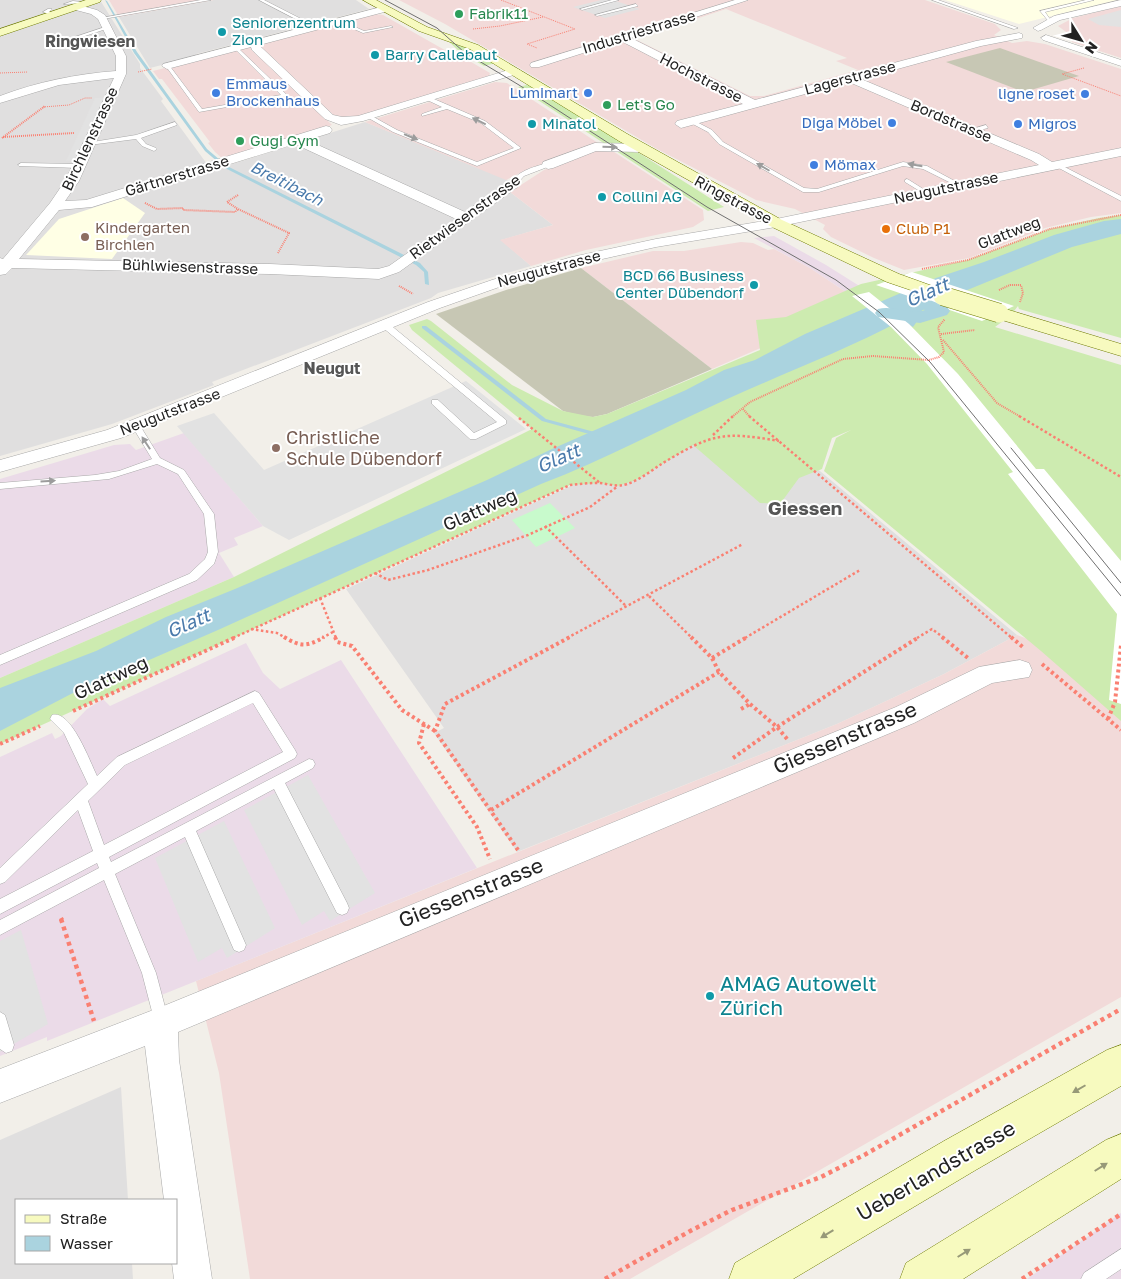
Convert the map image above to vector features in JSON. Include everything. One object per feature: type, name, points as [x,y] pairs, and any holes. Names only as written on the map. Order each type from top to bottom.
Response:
[{"type":"main road","name":"Ringstrasse","points":[[368,0],[423,30],[466,43],[516,71],[640,148],[776,223],[893,278],[1121,350]]},
{"type":"main road","points":[[0,32],[70,6],[92,2]]},
{"type":"main road","name":"Ueberlandstrasse","points":[[751,1279],[959,1156],[1121,1064]]},
{"type":"main road","points":[[922,1279],[1121,1155]]},
{"type":"street","name":"Industriestrasse","points":[[535,65],[744,0]]},
{"type":"street","points":[[1038,28],[1050,22],[1121,3]]},
{"type":"street","points":[[70,6],[94,12],[107,21]]},
{"type":"street","points":[[167,66],[385,9]]},
{"type":"street","name":"Birchlenstrasse","points":[[3,266],[55,206],[72,181],[121,74],[121,56],[107,21]]},
{"type":"street","points":[[1029,36],[1051,34],[1038,28]]},
{"type":"street","name":"Lagerstrasse","points":[[686,122],[980,43],[1029,36],[1038,28]]},
{"type":"street","points":[[1029,36],[1121,63]]},
{"type":"street","name":"Hochstrasse","points":[[622,38],[753,104]]},
{"type":"street","points":[[259,42],[256,48],[329,117],[341,121],[368,116],[516,71]]},
{"type":"street","points":[[0,100],[36,87],[57,82],[121,74]]},
{"type":"street","name":"Bordstrasse","points":[[850,78],[1054,166]]},
{"type":"street","name":"Gärtnerstrasse","points":[[55,206],[87,204],[326,130]]},
{"type":"street","points":[[296,139],[466,218]]},
{"type":"street","name":"Rietwiesenstrasse","points":[[548,165],[580,152],[601,147],[640,148]]},
{"type":"street","name":"Neugutstrasse","points":[[0,466],[71,447],[136,426],[385,325],[497,283],[577,260],[656,243],[776,223],[1121,152]]},
{"type":"street","name":"Rietwiesenstrasse","points":[[379,274],[394,269],[512,186]]},
{"type":"street","name":"Bühlwiesenstrasse","points":[[3,266],[270,269],[379,274]]},
{"type":"street","name":"Giessenstrasse","points":[[0,1086],[161,1023],[896,718],[988,674],[1028,660]]},
{"type":"street","points":[[161,1023],[162,1060],[193,1279]]},
{"type":"lane","points":[[74,38],[107,21],[123,16],[209,0]]},
{"type":"lane","points":[[261,0],[315,27]]},
{"type":"lane","points":[[582,9],[617,0]]},
{"type":"lane","points":[[934,0],[1029,36]]},
{"type":"lane","points":[[1050,22],[1042,12],[1092,0]]},
{"type":"lane","points":[[597,14],[636,5]]},
{"type":"lane","points":[[340,21],[363,32],[391,27]]},
{"type":"lane","points":[[167,66],[202,111],[285,96],[237,48]]},
{"type":"lane","points":[[368,116],[395,131],[477,164],[518,148],[483,122],[427,98]]},
{"type":"lane","points":[[424,115],[446,107]]},
{"type":"lane","points":[[686,122],[710,131],[721,143],[803,190],[817,191],[910,164],[929,169],[954,186]]},
{"type":"lane","points":[[92,137],[137,137],[175,124]]},
{"type":"lane","points":[[972,130],[986,127]]},
{"type":"lane","points":[[137,137],[144,145],[154,149]]},
{"type":"lane","points":[[21,165],[79,166]]},
{"type":"lane","name":"Rietwiesenstrasse","points":[[512,186],[514,180],[528,172],[548,165]]},
{"type":"lane","points":[[1054,166],[1121,199]]},
{"type":"lane","points":[[929,177],[954,186]]},
{"type":"lane","points":[[907,181],[925,192]]},
{"type":"lane","points":[[385,325],[503,422],[473,437],[435,402]]},
{"type":"lane","points":[[0,660],[193,578],[210,562],[213,552],[209,514],[181,472],[157,460],[136,426]]},
{"type":"lane","points":[[0,486],[20,482],[109,476],[129,471],[157,460]]},
{"type":"lane","points":[[0,877],[121,761],[255,696],[291,754],[0,907]]},
{"type":"lane","points":[[56,719],[68,729],[95,786]]},
{"type":"lane","points":[[0,928],[309,764]]},
{"type":"lane","points":[[277,781],[342,908]]},
{"type":"lane","points":[[81,799],[107,871],[149,973],[161,1023]]},
{"type":"lane","points":[[188,828],[239,945]]},
{"type":"lane","points":[[0,1020],[6,1045]]},
{"type":"lane","points":[[1090,1279],[1121,1258]]},
{"type":"path","points":[[501,0],[575,29],[527,44],[558,58]]},
{"type":"path","points":[[469,30],[500,26],[544,16]]},
{"type":"path","points":[[1089,67],[1062,74],[1121,96]]},
{"type":"path","points":[[142,72],[152,69]]},
{"type":"path","points":[[1,138],[45,106],[69,105],[85,98],[110,97]]},
{"type":"path","points":[[1,138],[92,137]]},
{"type":"path","points":[[124,193],[157,209],[182,208],[184,210],[235,212],[238,209]]},
{"type":"path","points":[[238,195],[227,202],[289,233],[270,269]]},
{"type":"path","name":"Glattweg","points":[[921,269],[968,260],[1050,229],[1121,215]]},
{"type":"path","points":[[379,274],[418,297]]},
{"type":"path","points":[[714,435],[721,426],[750,402],[844,360],[856,356],[929,360],[939,357],[944,352],[938,327],[951,313]]},
{"type":"path","points":[[942,340],[997,402],[1121,477]]},
{"type":"path","points":[[743,409],[1028,660],[1121,730]]},
{"type":"path","points":[[532,429],[600,483]]},
{"type":"path","points":[[375,573],[388,580],[428,570],[545,526],[590,507],[618,486],[636,480],[693,445],[714,435],[727,433],[744,434],[779,441]]},
{"type":"path","name":"Glattweg","points":[[0,744],[570,485],[600,483],[618,486]]},
{"type":"path","points":[[545,526],[626,606]]},
{"type":"path","points":[[435,731],[445,704],[743,544]]},
{"type":"path","points":[[712,658],[860,570]]},
{"type":"path","points":[[648,595],[712,658],[718,672],[750,704],[777,727],[793,746]]},
{"type":"path","points":[[320,598],[337,642],[352,646],[402,710],[435,731],[522,856]]},
{"type":"path","points":[[250,629],[277,632],[295,644],[310,644],[333,632]]},
{"type":"path","points":[[727,762],[777,727],[932,630],[974,663]]},
{"type":"path","points":[[1108,719],[1114,702],[1121,645]]},
{"type":"path","points":[[491,810],[718,672]]},
{"type":"path","points":[[741,709],[750,704]]},
{"type":"path","points":[[424,724],[419,743],[477,827],[493,866]]},
{"type":"path","points":[[54,899],[102,1045]]},
{"type":"path","points":[[604,1279],[732,1210],[820,1177],[866,1154],[1121,1009]]},
{"type":"path","points":[[1022,1279],[1121,1214]]},
{"type":"shaded area","points":[[0,0],[100,0],[140,64],[140,68],[163,99],[161,101],[207,164],[216,169],[365,122],[518,184],[510,192],[553,225],[501,240],[531,266],[438,293],[431,298],[212,382],[214,385],[112,424],[0,456]]},
{"type":"shaded area","points":[[109,0],[214,0],[119,17]]},
{"type":"shaded area","points":[[214,0],[356,0],[369,9],[196,54],[197,56],[150,68],[119,17]]},
{"type":"shaded area","points":[[399,0],[925,0],[995,24],[1001,30],[994,35],[1012,43],[1027,41],[1045,44],[1121,69],[1121,213],[1091,217],[1045,228],[969,258],[904,270],[831,237],[823,229],[825,225],[795,209],[756,200],[657,149],[445,24]],"holes":[[[726,9],[847,58],[836,61],[858,70],[764,96],[750,96],[635,39]]]},
{"type":"shaded area","points":[[601,0],[613,0],[640,9],[605,18],[573,7]]},
{"type":"shaded area","points":[[945,0],[1117,0],[1019,24]]},
{"type":"shaded area","points":[[1121,6],[1121,58],[1072,42],[1069,34],[1058,26],[1073,18]]},
{"type":"shaded area","points":[[1121,10],[1121,27],[1099,25],[1088,19]]},
{"type":"shaded area","points":[[374,14],[383,15],[450,53],[466,59],[490,73],[489,76],[361,116],[347,118],[332,115],[261,47],[266,43]]},
{"type":"shaded area","points":[[251,46],[332,125],[223,159],[208,143],[210,142],[162,79],[159,79],[153,71]]},
{"type":"shaded area","points":[[1000,48],[1079,76],[1024,92],[946,62]]},
{"type":"shaded area","points":[[495,82],[507,83],[601,145],[528,169],[506,180],[365,122]]},
{"type":"shaded area","points":[[95,98],[104,98],[75,160],[66,161]]},
{"type":"shaded area","points":[[597,150],[611,150],[703,210],[704,220],[693,227],[586,250],[531,266],[500,240],[553,225],[510,192],[544,170]]},
{"type":"shaded area","name":"Kindergarten Birchlen","points":[[123,198],[145,213],[112,259],[26,255],[59,219]]},
{"type":"shaded area","points":[[774,236],[869,292],[852,296],[810,268],[754,238]]},
{"type":"shaded area","points":[[741,242],[753,243],[768,250],[774,249],[810,268],[852,296],[823,321],[712,369],[581,268],[653,251],[684,251]]},
{"type":"shaded area","points":[[581,268],[712,369],[607,414],[593,417],[579,416],[563,411],[436,314],[506,290]]},
{"type":"shaded area","points":[[466,381],[526,429],[289,540],[263,526],[177,426],[214,413],[264,470]]},
{"type":"shaded area","points":[[743,407],[1017,635],[944,674],[837,724],[517,852],[434,733],[444,728],[346,589]]},
{"type":"shaded area","points":[[184,433],[263,526],[234,538],[238,545],[219,553],[234,577],[0,678],[0,479],[114,445],[130,444],[136,450]]},
{"type":"shaded area","name":"AMAG Autowelt Zürich","points":[[1017,635],[1121,673],[1121,997],[630,1279],[250,1279],[219,1073],[196,981],[837,724],[944,674]]},
{"type":"shaded area","points":[[246,643],[263,673],[280,689],[341,660],[477,868],[47,1041],[47,1037],[0,1056],[0,757],[52,733],[55,739],[61,736],[87,709],[103,699],[110,706]]},
{"type":"shaded area","points":[[308,775],[375,893],[330,921],[324,911],[302,925],[244,810]]},
{"type":"shaded area","points":[[224,821],[275,928],[227,958],[222,948],[198,962],[155,858]]},
{"type":"shaded area","points":[[21,930],[48,1024],[0,1052],[0,941]]},
{"type":"shaded area","points":[[121,1087],[128,1199],[15,1199],[15,1264],[132,1264],[133,1279],[0,1279],[0,1140]]},
{"type":"shaded area","points":[[1121,1213],[1121,1279],[1027,1279]]},
{"type":"green space","points":[[447,40],[464,46],[496,63],[484,66],[460,52]]},
{"type":"green space","points":[[531,84],[624,144],[605,144],[518,87]]},
{"type":"green space","points":[[613,149],[639,153],[724,207],[708,211]]},
{"type":"green space","points":[[1121,215],[1121,338],[1019,309],[1018,306],[1010,316],[995,327],[1121,365],[1121,721],[1041,651],[824,471],[836,438],[851,430],[832,438],[822,469],[799,478],[780,504],[760,503],[693,445],[636,480],[618,486],[600,483],[570,485],[0,744],[0,678],[234,577],[532,429],[412,330],[409,325],[427,319],[431,321],[512,385],[563,411],[593,417],[607,414],[760,350],[756,320],[786,317],[861,284],[968,260],[1050,229]]},
{"type":"green space","points":[[550,503],[575,528],[536,547],[512,520]]},
{"type":"water","name":"Glatt","points":[[1121,219],[1121,234],[1072,247],[938,302],[915,316],[918,320],[913,327],[902,320],[858,342],[725,400],[588,465],[541,484],[218,630],[71,694],[0,731],[0,688],[96,651],[166,617],[487,480],[686,390],[724,370],[755,360],[805,334],[936,278],[1054,235],[1104,221]]},
{"type":"pier","points":[[912,272],[1014,306],[982,321],[876,285]]},
{"type":"pier","points":[[869,292],[909,324],[958,374],[1036,469],[1044,469],[1121,561],[1121,704],[1109,700],[1117,614],[1008,474],[1013,472],[927,364],[891,327],[852,296]]},
{"type":"waterway","name":"Breitibach","points":[[106,1],[135,52],[206,150],[226,167],[418,264],[426,272],[427,284]]},
{"type":"waterway","name":"Glatt","points":[[884,313],[920,318],[941,311],[915,299]]},
{"type":"waterway","name":"Breitibach","points":[[424,327],[544,420],[600,435]]},
{"type":"tram line","points":[[385,0],[437,28],[464,52],[519,85],[707,207],[836,280],[879,312],[930,362],[1121,596]]},
{"type":"tram line","points":[[1011,448],[1121,583]]},
{"type":"place","name":"Fabrik11","points":[[459,14]]},
{"type":"place","name":"Seniorenzentrum Zion","points":[[222,32]]},
{"type":"place","name":"Barry Callebaut","points":[[375,55]]},
{"type":"place","name":"Emmaus Brockenhaus","points":[[216,93]]},
{"type":"place","name":"Lumimart","points":[[588,93]]},
{"type":"place","name":"ligne roset","points":[[1085,94]]},
{"type":"place","name":"Let's Go","points":[[607,105]]},
{"type":"place","name":"Diga Möbel","points":[[892,123]]},
{"type":"place","name":"Minatol","points":[[532,124]]},
{"type":"place","name":"Migros","points":[[1018,124]]},
{"type":"place","name":"Gugi Gym","points":[[240,141]]},
{"type":"place","name":"Mömax","points":[[814,165]]},
{"type":"place","name":"Collini AG","points":[[602,197]]},
{"type":"place","name":"Club P1","points":[[886,229]]},
{"type":"place","name":"Kindergarten Birchlen","points":[[85,237]]},
{"type":"place","name":"BCD 66 Business Center Dübendorf","points":[[754,285]]},
{"type":"place","name":"Christliche Schule Dübendorf","points":[[276,448]]},
{"type":"place","name":"AMAG Autowelt Zürich","points":[[710,996]]},
{"type":"district","name":"Ringwiesen","points":[[90,41]]},
{"type":"district","name":"Neugut","points":[[332,368]]},
{"type":"district","name":"Giessen","points":[[805,508]]}]
